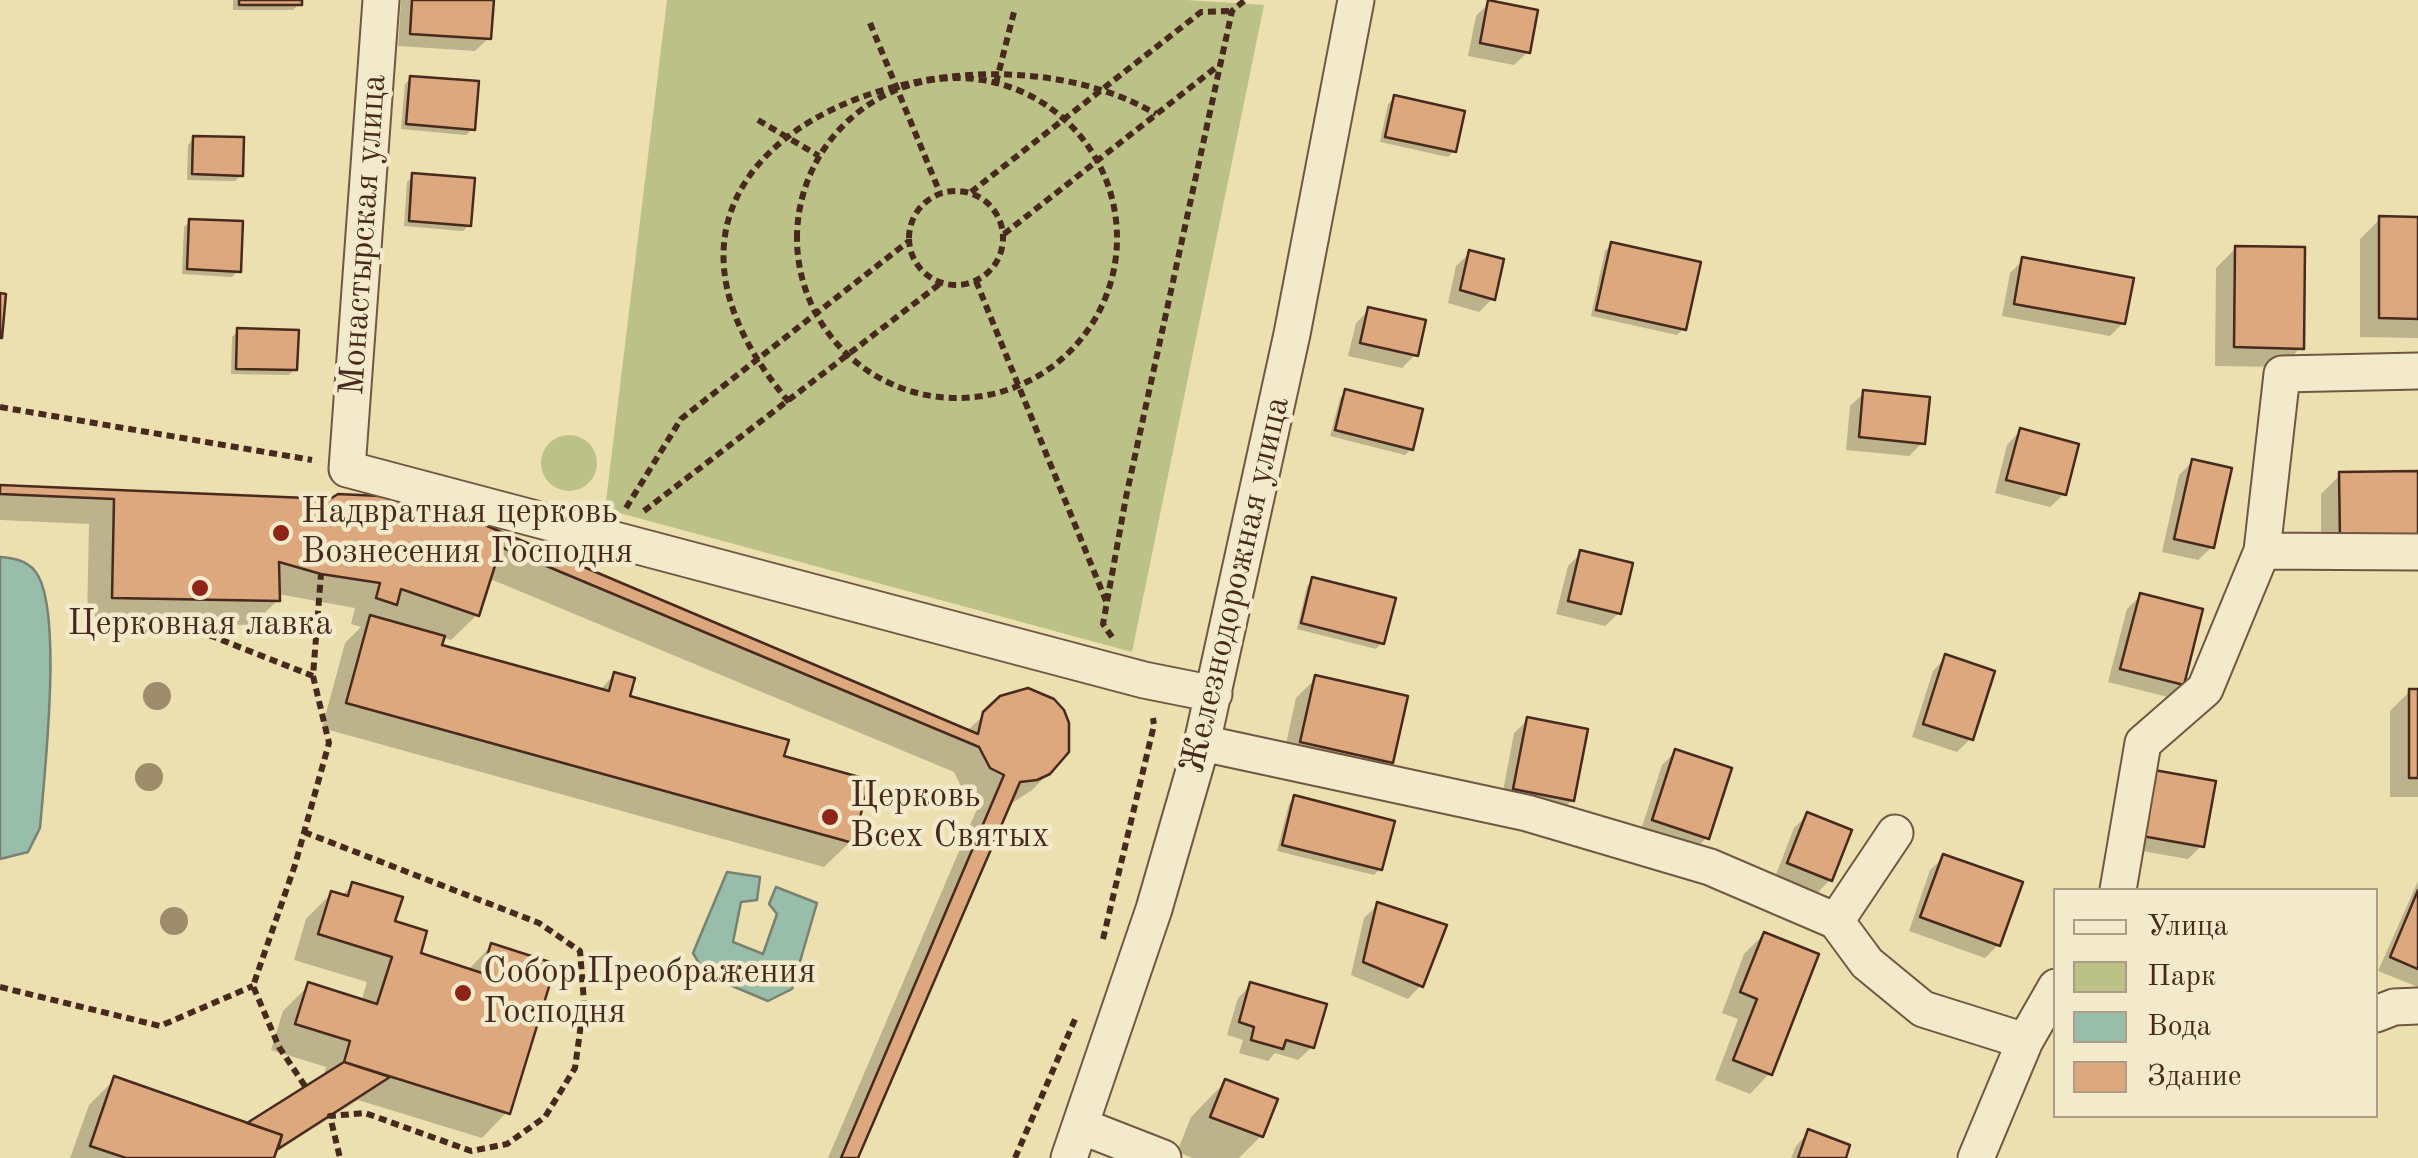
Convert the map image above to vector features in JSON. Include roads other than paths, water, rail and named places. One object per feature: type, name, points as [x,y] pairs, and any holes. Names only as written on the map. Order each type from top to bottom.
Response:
[{"type":"street","name":"Монастырская улица","points":[[381,0],[347,469],[1144,680],[1214,694]]},
{"type":"street","name":"Железнодорожная улица","points":[[1074,1142],[1154,909],[1202,743],[1292,334],[1356,0]]},
{"type":"street","points":[[2118,888],[2143,743],[2205,689],[2262,551],[2282,374],[2418,371]]},
{"type":"street","points":[[2262,551],[2418,552]]},
{"type":"street","points":[[1202,743],[1527,813],[1710,866],[1836,921],[1867,963],[1923,1009],[2025,1040]]},
{"type":"street","points":[[1836,921],[1895,833]]},
{"type":"street","points":[[1976,1158],[2025,1040],[2053,992]]},
{"type":"street","points":[[2378,1013],[2394,1007],[2418,1006]]},
{"type":"street","points":[[1074,1142],[1163,1158]]},
{"type":"water","points":[[0,557],[31,567],[44,590],[49,619],[50,694],[40,828],[28,852],[0,859]]},
{"type":"water","points":[[727,872],[760,877],[757,900],[741,902],[733,942],[763,954],[777,914],[769,904],[776,887],[817,903],[792,989],[768,1001],[706,975],[693,953]]},
{"type":"place","name":"Надвратная церковь Вознесения Господня","points":[[281,533]]},
{"type":"place","name":"Церковная лавка","points":[[200,588]]},
{"type":"place","name":"Церковь Всех Святых","points":[[830,817]]},
{"type":"place","name":"Собор Преображения Господня","points":[[463,993]]}]
